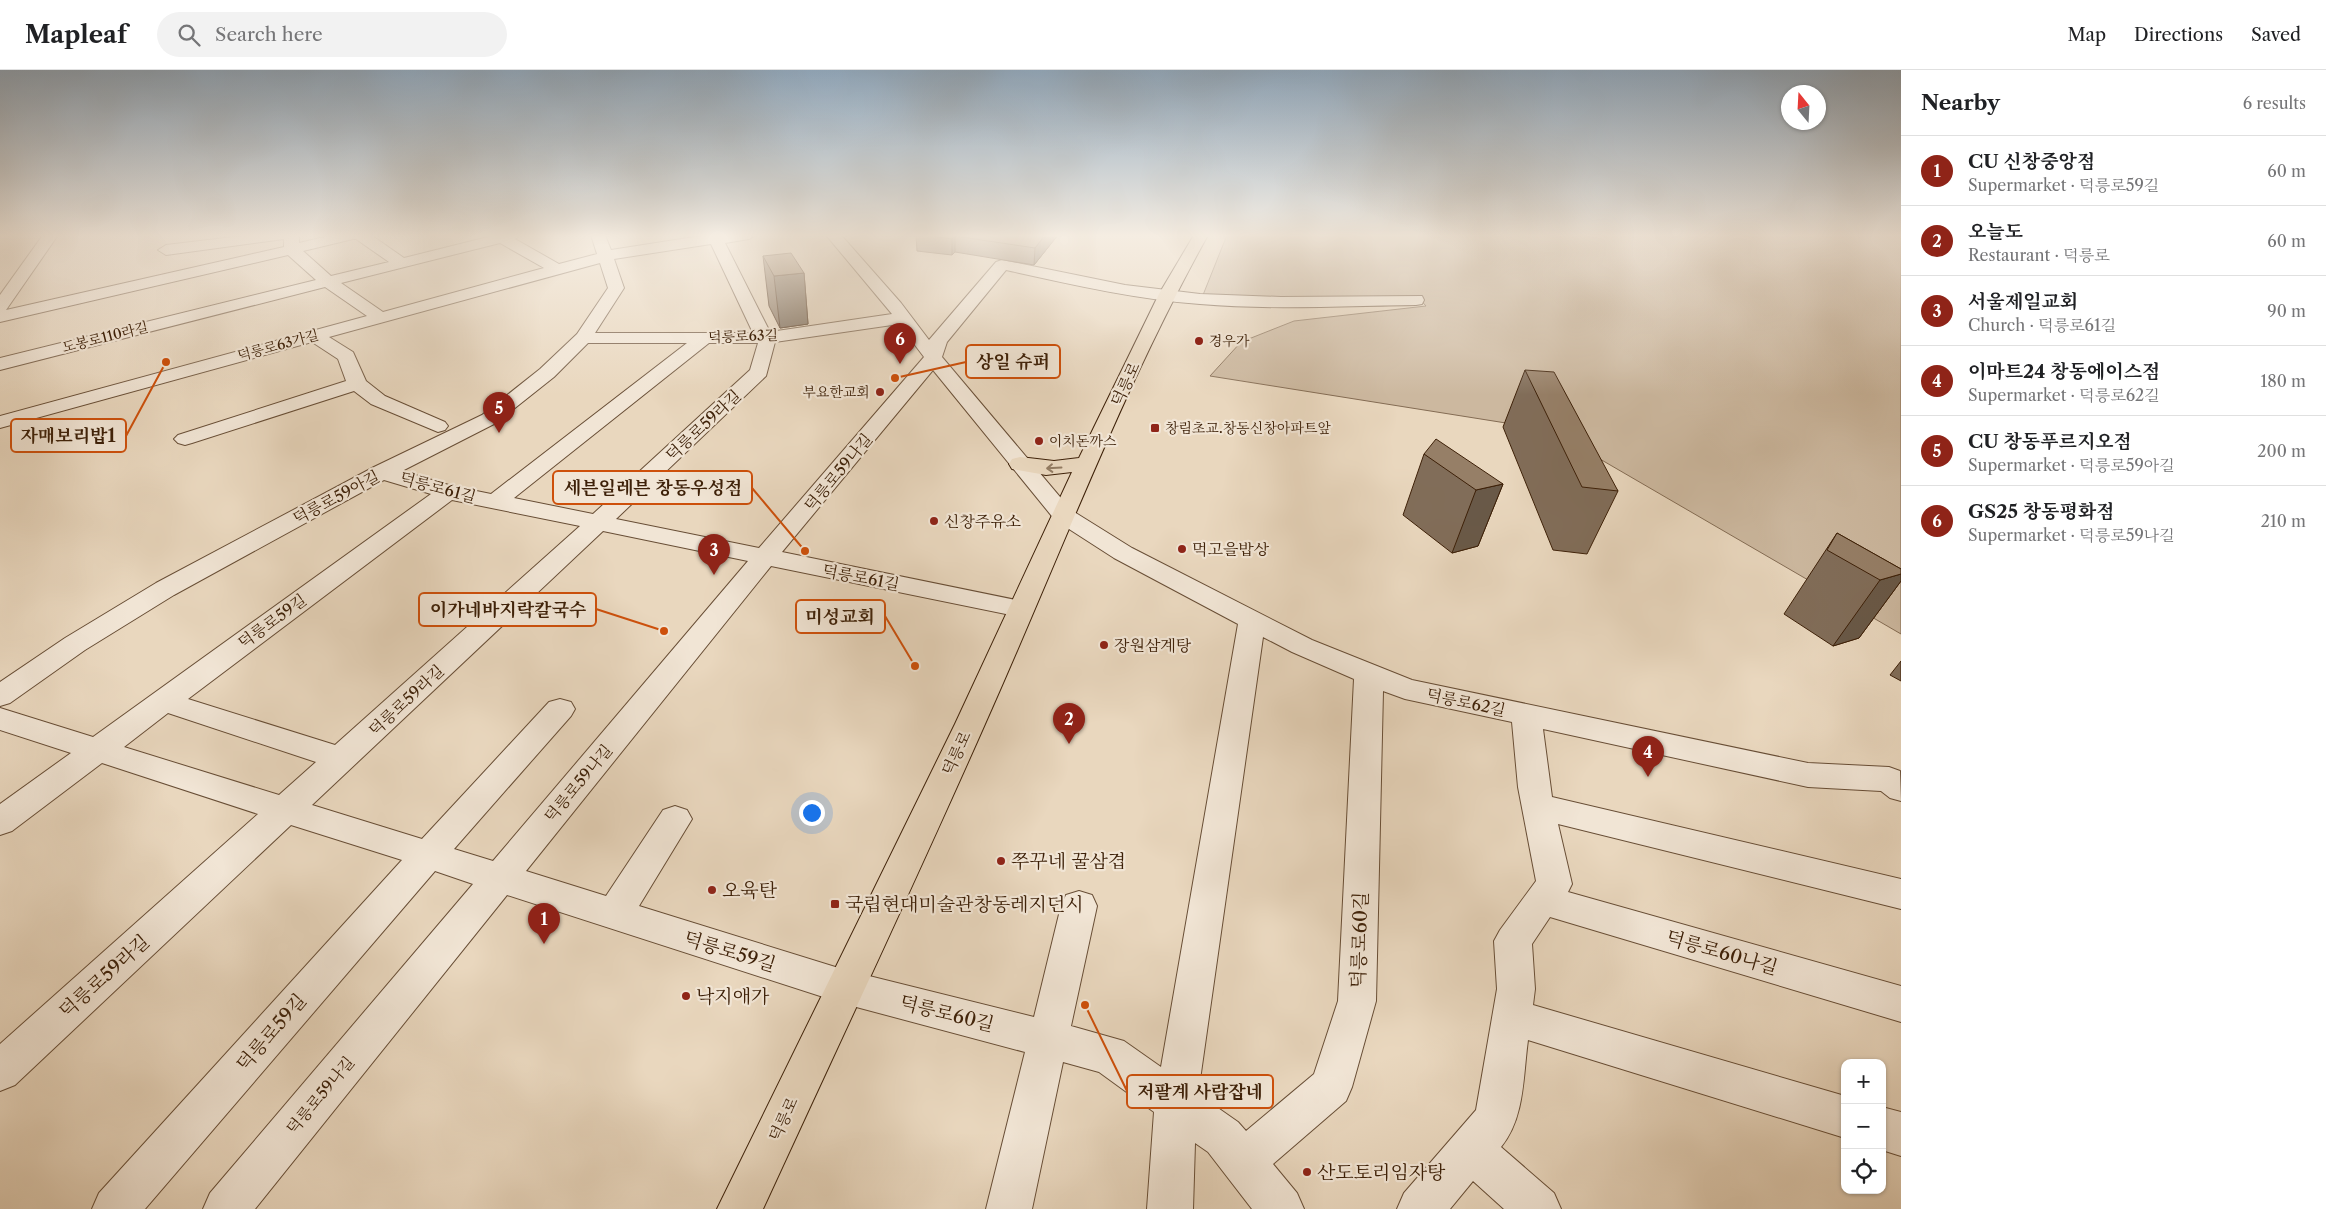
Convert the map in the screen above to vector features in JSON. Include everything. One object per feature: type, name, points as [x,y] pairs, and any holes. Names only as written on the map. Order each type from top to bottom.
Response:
[{"type":"main road","name":"덕릉로","points":[[740,1209],[970,724],[1063,516],[1170,288]]},
{"type":"main road","points":[[1020,464],[1032,468],[1051,469],[1070,467],[1088,462]]},
{"type":"street","points":[[0,307],[13,288]]},
{"type":"street","points":[[0,317],[123,288]]},
{"type":"street","name":"도봉로110라길","points":[[0,364],[299,288]]},
{"type":"street","points":[[337,288],[379,317]]},
{"type":"street","name":"덕릉로63가길","points":[[0,422],[485,288]]},
{"type":"street","name":"덕릉로59아길","points":[[0,696],[75,644],[165,589],[382,472],[489,419],[547,373],[583,338],[616,288]]},
{"type":"street","points":[[740,288],[764,338]]},
{"type":"street","points":[[878,288],[1063,516]]},
{"type":"street","points":[[933,358],[938,341],[983,288]]},
{"type":"street","points":[[1123,288],[1198,299],[1277,302],[1416,300]]},
{"type":"street","name":"덕릉로63길","points":[[583,338],[764,338],[903,318]]},
{"type":"street","points":[[313,335],[346,356],[357,384],[378,400],[438,426]]},
{"type":"street","name":"덕릉로61길","points":[[495,502],[705,338]]},
{"type":"street","name":"덕릉로59라길","points":[[0,1071],[598,523],[759,372],[767,343],[764,338]]},
{"type":"street","name":"덕릉로59나길","points":[[226,1209],[764,558],[933,358]]},
{"type":"street","points":[[185,439],[357,384]]},
{"type":"street","name":"덕릉로61길","points":[[382,472],[448,492],[1021,609]]},
{"type":"street","name":"덕릉로59길","points":[[96,750],[448,492]]},
{"type":"street","name":"덕릉로62길","points":[[1063,516],[1123,553],[1302,646],[1405,689],[1808,775],[1889,779],[1901,789]]},
{"type":"street","points":[[1170,1209],[1176,1103],[1252,620]]},
{"type":"street","name":"덕릉로60길","points":[[1243,1161],[1331,1087],[1357,1001],[1369,674]]},
{"type":"street","points":[[163,701],[341,759]]},
{"type":"street","name":"덕릉로59길","points":[[115,1209],[427,856],[560,710]]},
{"type":"street","points":[[1420,1209],[1496,1120],[1516,989],[1513,941],[1554,884],[1538,806],[1526,715]]},
{"type":"street","name":"덕릉로59길","points":[[0,719],[499,879],[845,987]]},
{"type":"street","points":[[0,822],[96,750]]},
{"type":"street","points":[[1538,806],[1901,894]]},
{"type":"street","points":[[614,914],[675,819]]},
{"type":"street","name":"덕릉로60나길","points":[[1542,900],[1901,1004]]},
{"type":"street","points":[[1009,1209],[1079,906]]},
{"type":"street","name":"덕릉로60길","points":[[845,987],[1110,1055],[1223,1137],[1281,1209]]},
{"type":"street","points":[[1512,1017],[1841,1116]]},
{"type":"street","points":[[1886,1129],[1901,1134]]},
{"type":"street","points":[[1471,1149],[1538,1209]]},
{"type":"shaded area","points":[[1206,288],[1901,288],[1901,634],[1550,430],[1210,376],[1241,342],[1294,321],[1426,306],[1417,296],[1270,299],[1203,295]]},
{"type":"building","points":[[1525,370],[1554,372],[1618,491],[1582,487]]},
{"type":"building","points":[[1436,439],[1503,484],[1476,490],[1424,454]]},
{"type":"building","points":[[1837,533],[1901,569],[1901,574],[1880,580],[1827,550]]},
{"type":"place","name":"경우가","points":[[1199,341]]},
{"type":"place","name":"자매보리밥1","points":[[166,362]]},
{"type":"place","name":"GS25 창동평화점","points":[[900,364]]},
{"type":"place","name":"상일 슈퍼","points":[[895,378]]},
{"type":"place","name":"부요한교회","points":[[880,392]]},
{"type":"place","name":"창림초교.창동신창아파트앞","points":[[1155,428]]},
{"type":"place","name":"CU 창동푸르지오점","points":[[499,433]]},
{"type":"place","name":"이치돈까스","points":[[1039,441]]},
{"type":"place","name":"신창주유소","points":[[934,521]]},
{"type":"place","name":"먹고을밥상","points":[[1182,549]]},
{"type":"place","name":"세븐일레븐 창동우성점","points":[[805,551]]},
{"type":"place","name":"서울제일교회","points":[[714,575]]},
{"type":"place","name":"이가네바지락칼국수","points":[[664,631]]},
{"type":"place","name":"장원삼계탕","points":[[1104,645]]},
{"type":"place","name":"미성교회","points":[[915,666]]},
{"type":"place","name":"오늘도","points":[[1069,744]]},
{"type":"place","name":"이마트24 창동에이스점","points":[[1648,777]]},
{"type":"place","name":"쭈꾸네 꿀삼겹","points":[[1001,861]]},
{"type":"place","name":"오육탄","points":[[712,890]]},
{"type":"place","name":"국립현대미술관창동레지던시","points":[[835,904]]},
{"type":"place","name":"CU 신창중앙점","points":[[544,944]]},
{"type":"place","name":"낙지애가","points":[[686,996]]},
{"type":"place","name":"저팔계 사람잡네","points":[[1085,1005]]},
{"type":"place","name":"산도토리임자탕","points":[[1307,1172]]}]
